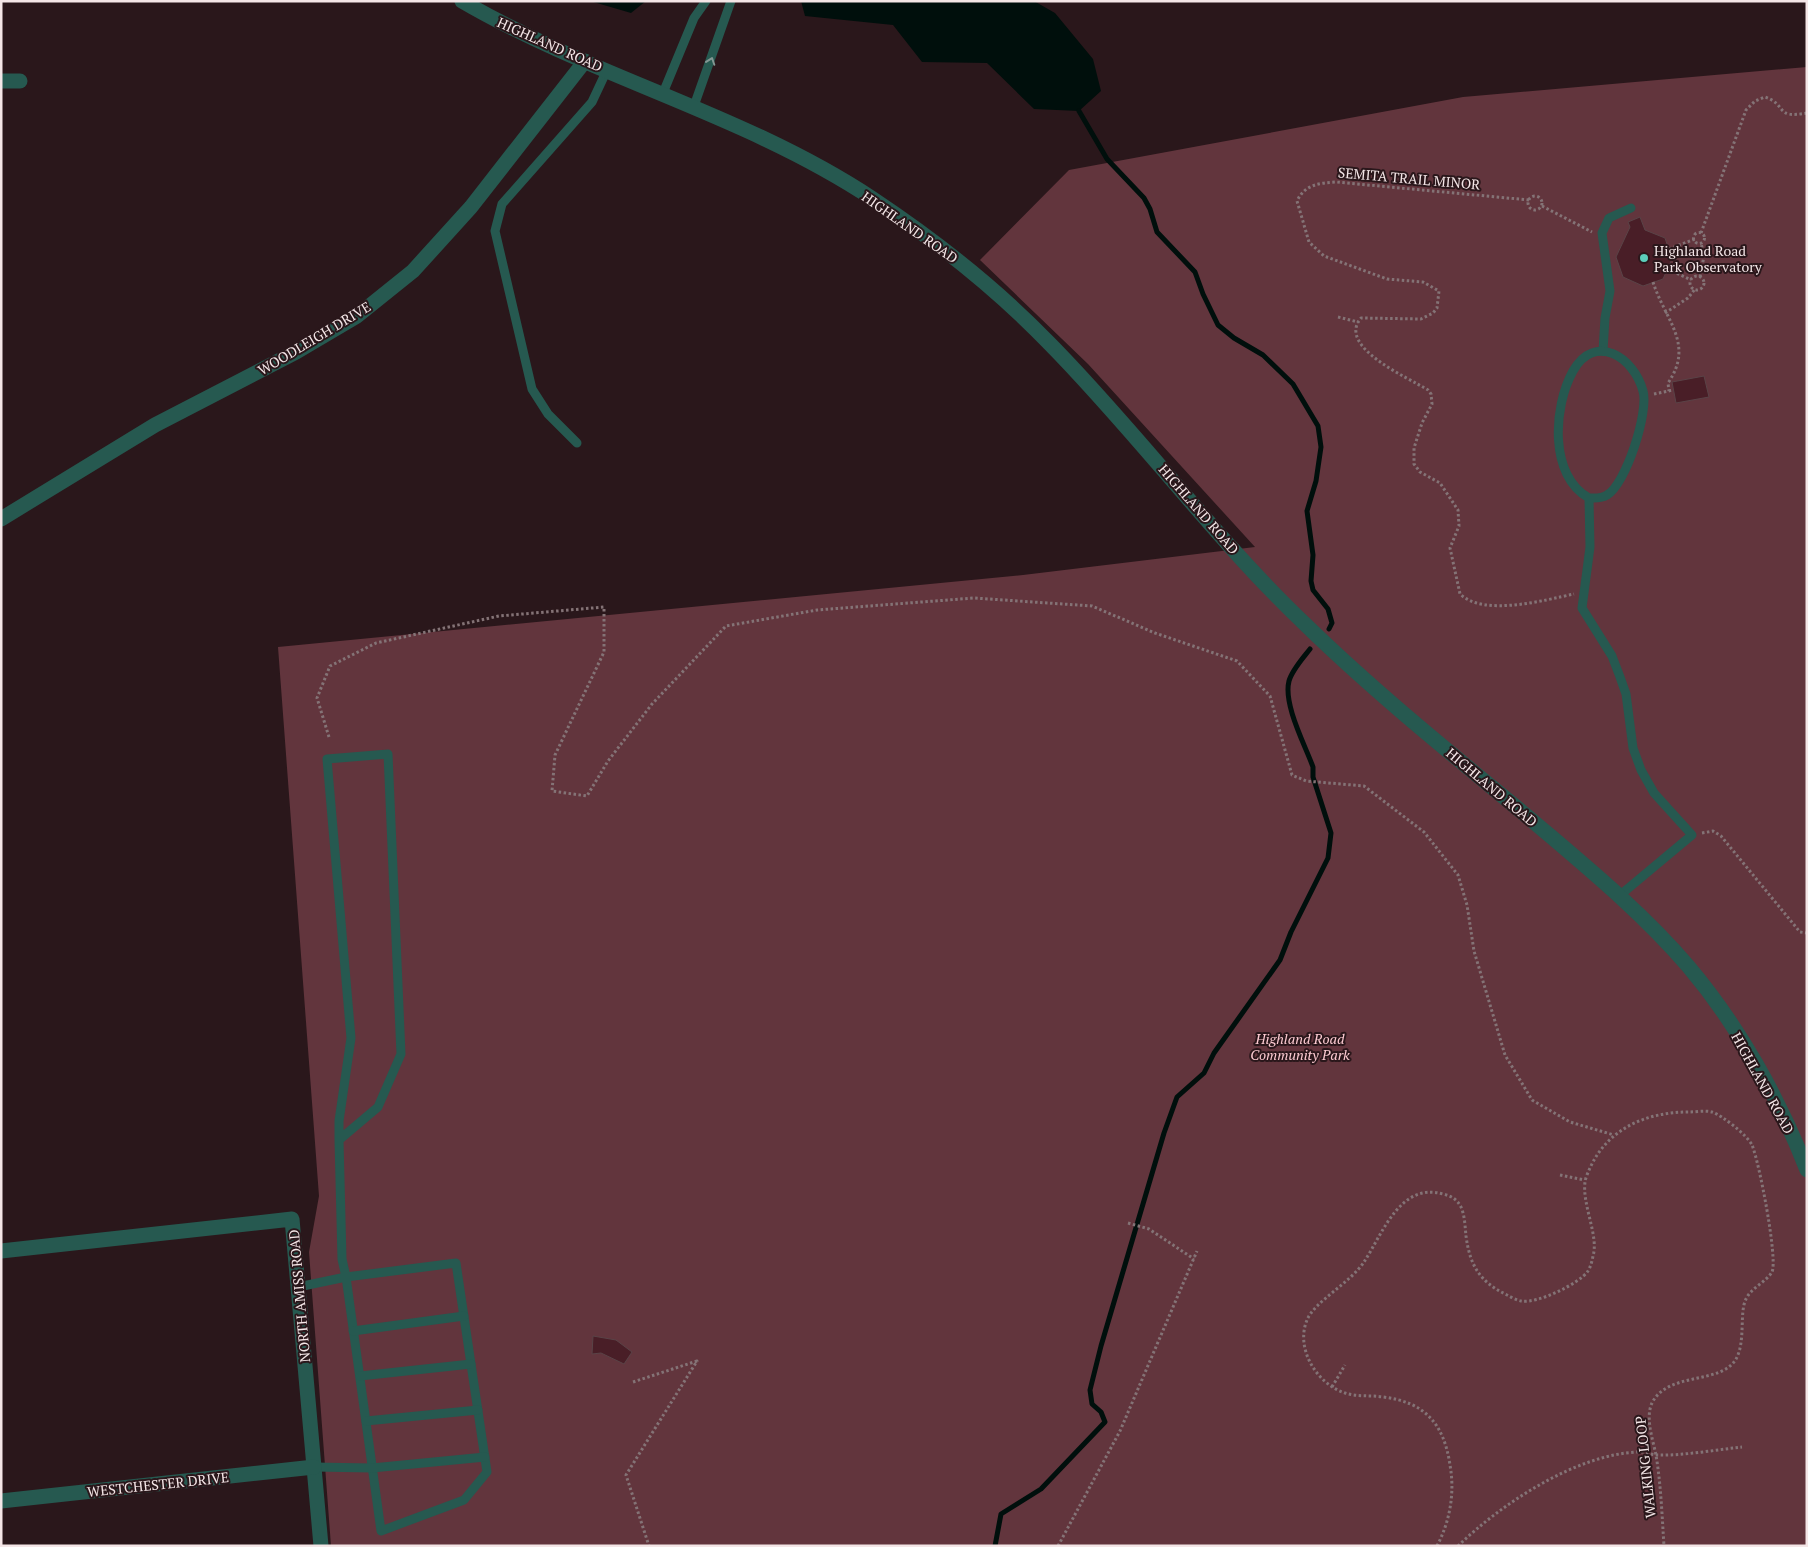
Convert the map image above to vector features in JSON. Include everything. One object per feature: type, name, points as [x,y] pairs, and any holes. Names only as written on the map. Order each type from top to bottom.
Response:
[{"type":"street","name":"HIGHLAND ROAD","points":[[462,1],[511,27],[585,61],[694,106],[781,146],[839,178],[897,215],[967,268],[1039,332],[1070,364],[1248,566],[1306,626],[1619,896],[1688,966],[1729,1021],[1771,1092],[1807,1170]]},
{"type":"street","name":"WOODLEIGH DRIVE","points":[[1,519],[155,425],[296,352],[357,316],[414,271],[458,222],[585,61]]},
{"type":"street","points":[[1,81],[20,81]]},
{"type":"street","name":"NORTH AMISS ROAD","points":[[1,1251],[292,1219],[321,1546]]},
{"type":"street","name":"WESTCHESTER DRIVE","points":[[1,1501],[314,1467]]},
{"type":"lane","points":[[663,93],[694,18],[706,1]]},
{"type":"lane","points":[[694,106],[731,1]]},
{"type":"lane","points":[[577,443],[548,414],[532,389],[495,231],[502,204],[592,102],[606,70]]},
{"type":"lane","points":[[1603,351],[1605,318],[1610,290],[1602,238],[1609,218],[1631,208]]},
{"type":"lane","points":[[1603,351],[1617,354],[1638,380],[1644,397],[1645,406],[1636,446],[1615,488],[1608,495],[1600,498],[1589,498],[1578,492],[1570,483],[1560,463],[1558,446],[1561,415],[1567,386],[1578,364],[1589,353],[1603,351]]},
{"type":"lane","points":[[1589,498],[1590,547],[1582,608],[1612,656],[1626,694],[1632,748],[1641,770],[1654,793],[1692,835],[1619,896]]},
{"type":"lane","points":[[298,1287],[346,1277],[456,1263],[487,1472],[464,1500],[381,1531],[346,1277],[342,1259],[339,1140],[339,1121],[351,1038],[327,759],[388,754],[401,1054],[378,1107],[339,1140]]},
{"type":"lane","points":[[353,1331],[464,1316]]},
{"type":"lane","points":[[360,1376],[471,1364]]},
{"type":"lane","points":[[366,1421],[478,1410]]},
{"type":"lane","points":[[314,1467],[372,1468],[485,1457]]},
{"type":"path","points":[[1701,233],[1746,110],[1755,101],[1765,97],[1774,100],[1784,114],[1791,116],[1807,113]]},
{"type":"path","name":"SEMITA TRAIL MINOR","points":[[1358,322],[1367,317],[1421,319],[1433,313],[1437,308],[1438,291],[1423,282],[1382,278],[1332,260],[1317,252],[1309,242],[1297,201],[1305,189],[1311,185],[1336,182],[1529,200]]},
{"type":"path","points":[[1542,206],[1542,201],[1538,196],[1532,196],[1529,200],[1529,206],[1533,209],[1542,206],[1602,238]]},
{"type":"path","points":[[1695,240],[1696,234],[1701,233]]},
{"type":"path","points":[[1701,233],[1705,238],[1701,243]]},
{"type":"path","points":[[1695,240],[1696,243],[1701,243]]},
{"type":"path","points":[[1669,249],[1695,240]]},
{"type":"path","points":[[1700,277],[1693,276],[1691,287],[1702,289],[1704,283],[1700,277],[1704,256],[1701,243]]},
{"type":"path","points":[[1668,269],[1691,280]]},
{"type":"path","points":[[1644,397],[1671,391],[1668,383],[1676,369],[1680,352],[1679,341],[1665,313],[1653,282]]},
{"type":"path","points":[[1665,313],[1688,298],[1695,289]]},
{"type":"path","points":[[1338,317],[1358,322],[1356,334],[1366,352],[1428,390],[1431,394],[1432,404],[1422,423],[1414,448],[1414,464],[1420,472],[1440,483],[1458,510],[1459,526],[1450,548],[1460,594],[1472,601],[1508,606],[1584,592]]},
{"type":"path","points":[[329,737],[318,698],[330,666],[376,643],[499,616],[604,607],[604,652],[555,755],[552,790],[587,796],[608,761],[652,704],[726,626],[817,610],[974,598],[1092,606],[1155,633],[1237,661],[1270,696],[1292,775],[1306,781],[1364,786],[1424,832],[1458,875],[1467,905],[1474,951],[1505,1055],[1532,1100],[1570,1122],[1614,1135]]},
{"type":"path","points":[[1692,835],[1713,831],[1721,836],[1800,932],[1807,933]]},
{"type":"path","name":"WALKING LOOP","points":[[1584,1180],[1594,1159],[1605,1143],[1614,1135],[1640,1119],[1680,1112],[1711,1112],[1726,1120],[1751,1142],[1774,1246],[1773,1271],[1745,1299],[1742,1340],[1737,1357],[1730,1366],[1719,1372],[1681,1381],[1668,1388],[1658,1395],[1650,1406],[1651,1435],[1656,1455],[1664,1546]]},
{"type":"path","points":[[1436,1546],[1448,1519],[1452,1486],[1447,1446],[1436,1423],[1422,1408],[1381,1396],[1346,1393],[1332,1387],[1315,1370],[1304,1351],[1303,1335],[1307,1319],[1314,1308],[1353,1278],[1386,1223],[1403,1203],[1423,1192],[1440,1193],[1456,1199],[1464,1218],[1470,1258],[1483,1281],[1521,1301],[1534,1300],[1570,1286],[1588,1272],[1595,1251],[1586,1208],[1584,1180],[1560,1175]]},
{"type":"path","points":[[1128,1224],[1149,1229],[1194,1259]]},
{"type":"path","points":[[1058,1546],[1120,1431],[1197,1251]]},
{"type":"path","points":[[633,1382],[697,1361],[626,1475],[649,1546]]},
{"type":"path","points":[[1332,1387],[1345,1365]]},
{"type":"path","points":[[1458,1546],[1483,1522],[1512,1501],[1563,1474],[1622,1454],[1638,1452],[1656,1455],[1742,1447]]},
{"type":"green space","name":"Highland Road Community Park","points":[[1807,67],[1807,1546],[331,1546],[309,1252],[319,1196],[278,647],[1023,575],[1255,547],[1088,364],[980,260],[1069,170],[1463,97]]},
{"type":"shaded area","points":[[590,1],[646,1],[631,13]]},
{"type":"shaded area","points":[[801,1],[1034,1],[1055,13],[1093,59],[1101,91],[1079,111],[1034,109],[987,63],[922,62],[893,25],[805,16]]},
{"type":"building","name":"Highland Road Park Observatory","points":[[1640,217],[1645,230],[1665,238],[1672,259],[1663,279],[1643,286],[1623,277],[1616,257],[1630,227],[1628,222]]},
{"type":"building","points":[[1704,376],[1709,397],[1676,403],[1672,382]]},
{"type":"building","points":[[593,1336],[616,1340],[632,1352],[624,1364],[601,1353],[592,1354]]},
{"type":"waterway","points":[[1079,111],[1107,159],[1144,198],[1150,209],[1157,232],[1195,272],[1218,325],[1234,338],[1263,355],[1293,384],[1318,426],[1321,447],[1316,481],[1307,511],[1313,555],[1311,581],[1313,590],[1328,609],[1332,623],[1329,629]]},
{"type":"waterway","points":[[995,1546],[1001,1514],[1041,1489],[1105,1422],[1101,1412],[1092,1404],[1090,1390],[1101,1346],[1164,1133],[1177,1097],[1204,1073],[1214,1053],[1280,960],[1291,932],[1328,858],[1331,833],[1313,777],[1313,767],[1292,713],[1288,690],[1289,681],[1293,673],[1310,649]]},
{"type":"place","name":"Highland Road Park Observatory","points":[[1644,258]]}]
